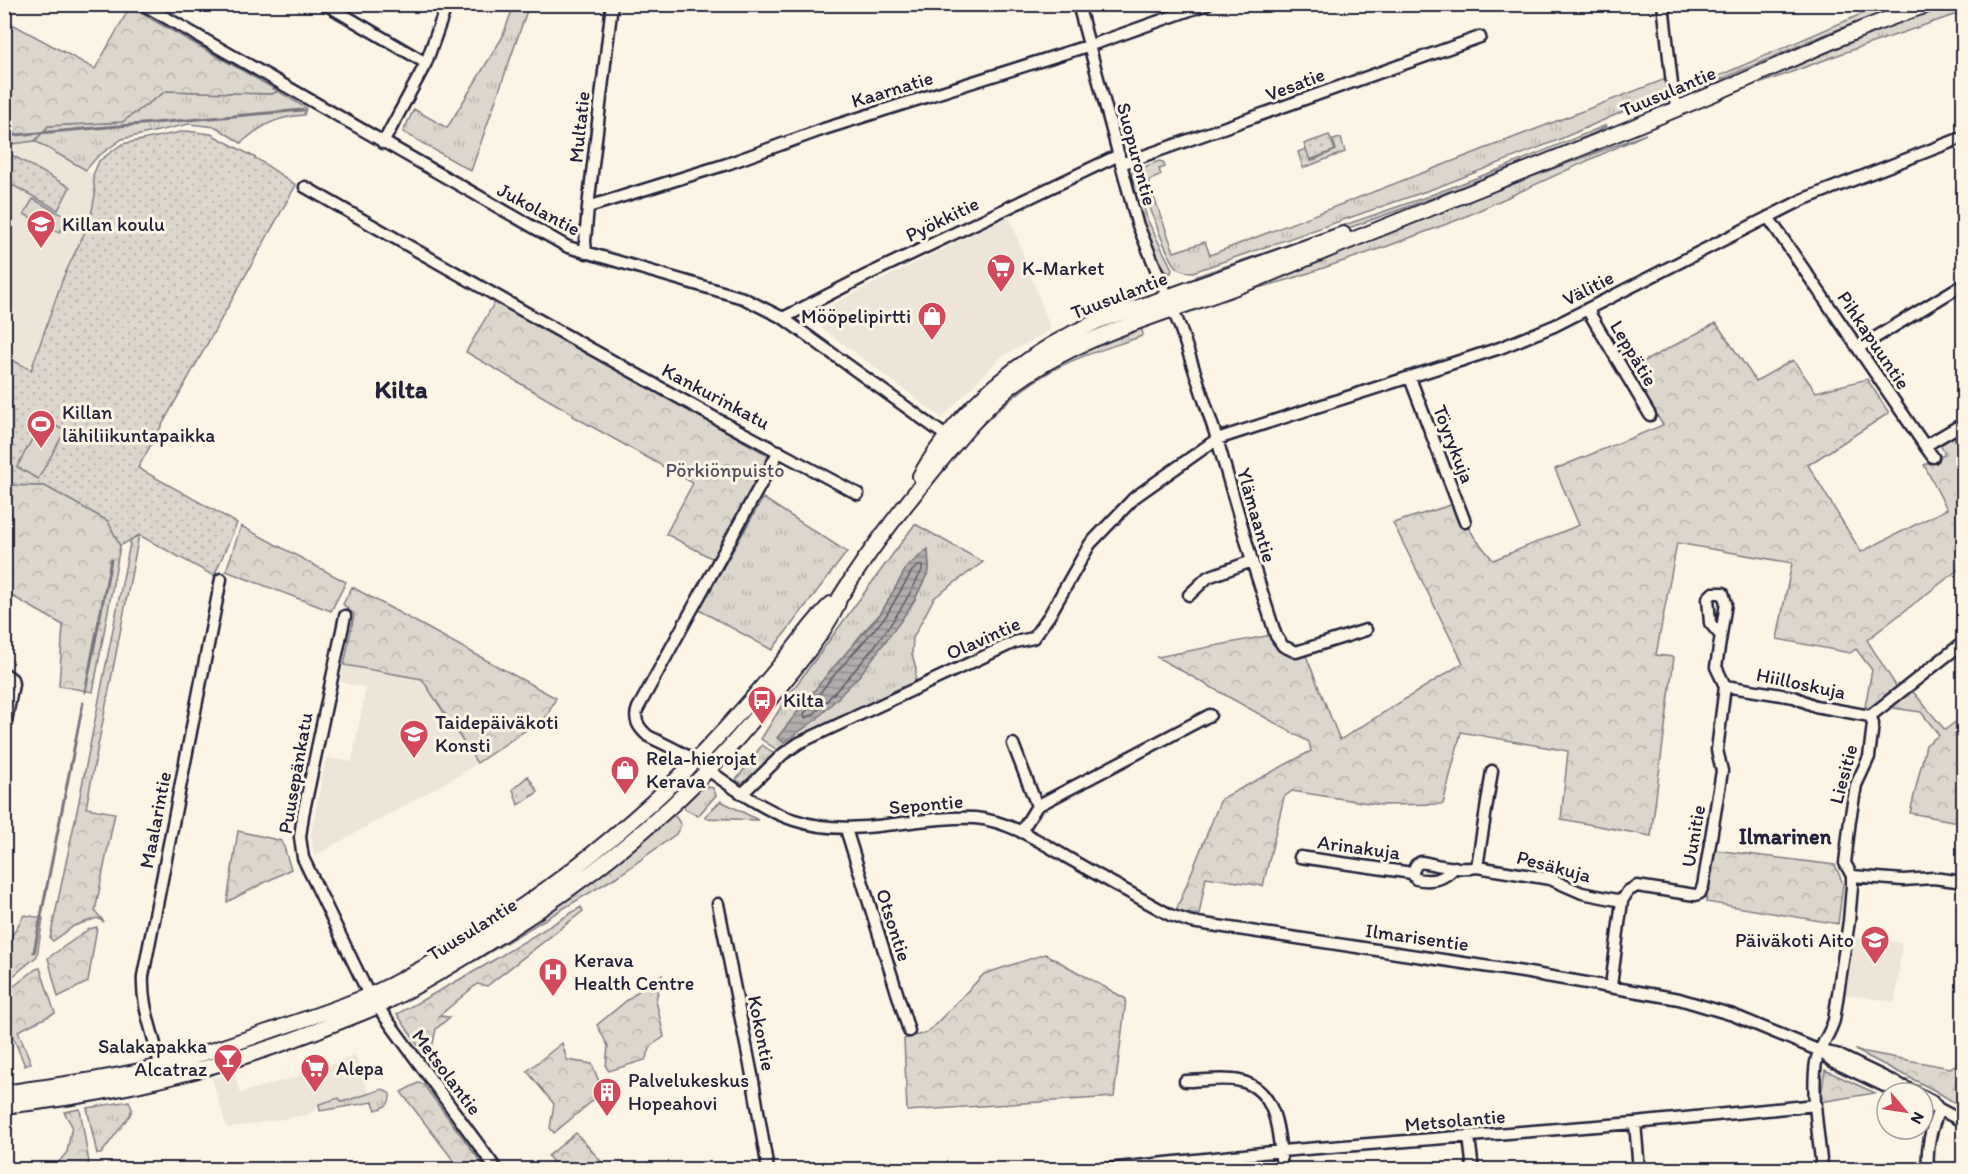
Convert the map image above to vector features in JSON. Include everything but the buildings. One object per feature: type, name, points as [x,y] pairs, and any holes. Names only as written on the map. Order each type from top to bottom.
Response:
[{"type":"main road","name":"Tuusulantie","points":[[4,1106],[87,1095],[220,1065],[275,1047],[377,1007],[448,968],[568,891],[620,852],[709,771],[776,692],[832,615],[841,595],[900,511],[930,459],[1007,390],[1047,363],[1100,336],[1238,287],[1419,211],[1583,148],[1839,38],[1931,4]]},
{"type":"main road","name":"Tuusulantie","points":[[951,439],[1000,380],[1040,352],[1094,323],[1347,232],[1419,211]]},
{"type":"main road","name":"Tuusulantie","points":[[4,1093],[111,1077],[160,1066],[242,1041],[369,995],[452,951],[515,912],[619,832],[695,761],[786,658],[825,609],[841,595]]},
{"type":"street","name":"Jukolantie","points":[[142,4],[568,247],[743,298],[783,318],[951,439]]},
{"type":"street","points":[[325,4],[426,63]]},
{"type":"street","points":[[383,143],[426,63],[447,4]]},
{"type":"street","name":"Multatie","points":[[586,253],[588,207],[612,4]]},
{"type":"street","name":"Suopurontie","points":[[1078,4],[1137,223],[1173,310]]},
{"type":"street","name":"Kaarnatie","points":[[588,207],[727,164],[824,129],[1089,45],[1208,4]]},
{"type":"street","points":[[1663,4],[1677,107]]},
{"type":"street","name":"Vesatie","points":[[1120,160],[1480,37]]},
{"type":"street","name":"Välitie","points":[[1217,439],[1500,348],[1587,309],[1822,192],[1964,137]]},
{"type":"street","name":"Pyökkitie","points":[[783,318],[867,275],[1120,160]]},
{"type":"street","name":"Kankurinkatu","points":[[305,187],[532,316],[779,451],[636,713],[638,724],[648,736],[695,761]]},
{"type":"street","name":"Pihkapuuntie","points":[[1768,217],[1933,457]]},
{"type":"street","points":[[1858,348],[1959,287]]},
{"type":"street","name":"Leppätie","points":[[1587,309],[1650,415]]},
{"type":"street","name":"Ylämaantie","points":[[1173,310],[1217,439],[1276,636],[1283,646],[1296,652],[1366,630]]},
{"type":"street","name":"Töyrykuja","points":[[1410,378],[1465,522]]},
{"type":"street","points":[[1925,446],[1964,423]]},
{"type":"street","name":"Olavintie","points":[[744,793],[783,754],[799,743],[1014,642],[1033,638],[1049,616],[1090,544],[1135,497],[1217,439]]},
{"type":"street","points":[[779,451],[858,494]]},
{"type":"street","points":[[1189,595],[1208,577],[1252,561]]},
{"type":"street","name":"Maalarintie","points":[[160,1066],[144,1004],[143,976],[221,579]]},
{"type":"street","name":"Puusepänkatu","points":[[345,616],[300,837],[306,866],[369,995]]},
{"type":"street","points":[[1721,636],[1716,667],[1725,686]]},
{"type":"street","points":[[1870,716],[1964,642]]},
{"type":"street","points":[[4,673],[12,679],[13,684],[4,732]]},
{"type":"street","name":"Hiilloskuja","points":[[1725,686],[1794,697],[1815,706],[1870,716]]},
{"type":"street","name":"Uunitie","points":[[1622,902],[1628,891],[1637,886],[1695,895],[1700,893],[1722,771],[1717,750],[1725,686]]},
{"type":"street","points":[[1021,832],[1037,806],[1210,715]]},
{"type":"street","name":"Liesitie","points":[[1822,1170],[1816,1105],[1816,1061],[1831,1032],[1834,1020],[1849,921],[1852,876],[1845,863],[1856,785],[1869,757],[1873,724],[1870,716]]},
{"type":"street","points":[[1013,744],[1037,806]]},
{"type":"street","name":"Sepontie","points":[[695,761],[727,785],[793,820],[846,829],[942,818],[977,818],[999,823],[1021,832]]},
{"type":"street","points":[[1477,867],[1492,771]]},
{"type":"street","name":"Otsontie","points":[[846,829],[909,1031]]},
{"type":"street","name":"Ilmarisentie","points":[[1021,832],[1170,915],[1191,922],[1611,986],[1679,999],[1733,1015],[1820,1051],[1836,1054],[1892,1081]]},
{"type":"street","name":"Arinakuja","points":[[1300,857],[1412,873]]},
{"type":"street","name":"Pesäkuja","points":[[1412,873],[1416,865],[1421,862],[1468,869],[1477,867],[1550,879],[1582,893],[1622,902]]},
{"type":"street","points":[[1412,873],[1416,879],[1431,882],[1449,874],[1455,867]]},
{"type":"street","points":[[1852,876],[1903,880],[1934,878],[1964,882]]},
{"type":"street","points":[[1611,986],[1622,902]]},
{"type":"street","name":"Kokontie","points":[[718,904],[752,1075],[768,1170]]},
{"type":"street","name":"Metsolantie","points":[[369,995],[497,1170]]},
{"type":"street","name":"Ilmarisentie","points":[[1820,1051],[1832,1061],[1875,1082]]},
{"type":"street","points":[[1185,1081],[1239,1080],[1257,1087],[1270,1101],[1278,1130],[1282,1170]]},
{"type":"street","points":[[1935,1104],[1939,1109]]},
{"type":"street","name":"Metsolantie","points":[[1098,1170],[1163,1166],[1281,1151],[1635,1123],[1816,1105]]},
{"type":"street","points":[[1935,1108],[1964,1122]]},
{"type":"street","points":[[1928,1170],[1926,1151],[1939,1109]]},
{"type":"street","points":[[1635,1123],[1639,1170]]},
{"type":"street","points":[[1469,1137],[1473,1170]]},
{"type":"shaded area","name":"Killan koulu","points":[[35,141],[93,175],[95,195],[90,221],[63,278],[30,370],[5,356],[4,145]]},
{"type":"shaded area","points":[[1009,216],[1051,330],[1001,357],[942,418],[807,317]]},
{"type":"shaded area","name":"Taidepäiväkoti Konsti","points":[[344,665],[422,678],[477,763],[314,856],[311,834],[326,758],[352,762],[366,688],[341,682]]},
{"type":"shaded area","name":"Päiväkoti Aito","points":[[1854,937],[1902,943],[1895,1002],[1845,994]]},
{"type":"shaded area","points":[[355,1055],[369,1094],[341,1102],[319,1103],[319,1107],[307,1115],[227,1128],[212,1078],[234,1072],[240,1093],[303,1075]]},
{"type":"green space","points":[[514,5],[529,5],[471,171],[403,132],[414,109],[447,128],[502,38]]},
{"type":"green space","points":[[1887,5],[1906,5],[1828,33],[1701,88],[1700,84]]},
{"type":"green space","points":[[1951,5],[1963,5],[1963,12],[1759,84],[1802,59],[1827,48],[1878,28]]},
{"type":"green space","points":[[130,7],[278,91],[272,94],[166,91],[122,122],[48,126],[35,141],[5,145],[5,20],[95,69]]},
{"type":"green space","points":[[1668,78],[1668,92],[1558,140],[1438,187],[1193,272],[1180,269],[1171,258],[1144,189],[1142,168],[1159,161],[1163,162],[1165,167],[1159,169],[1161,175],[1148,181],[1174,252],[1205,242],[1210,255]]},
{"type":"green space","points":[[166,91],[272,94],[278,91],[306,108],[304,115],[270,123],[241,143],[216,127],[189,124],[122,139],[97,157],[86,170],[35,141],[48,126],[122,122]]},
{"type":"green space","points":[[1606,125],[1558,149],[1441,194],[1301,245],[1195,279],[1197,276],[1423,198]]},
{"type":"green space","points":[[186,131],[211,134],[254,157],[296,185],[138,468],[237,523],[214,576],[139,535],[120,546],[108,521],[45,486],[5,485],[5,356],[31,370],[63,278],[90,221],[95,195],[93,175],[99,161],[122,144]]},
{"type":"green space","points":[[1646,134],[1460,219],[1291,279],[1251,290],[1375,236]]},
{"type":"green space","points":[[1329,135],[1335,150],[1310,160],[1304,144]]},
{"type":"green space","points":[[1341,138],[1345,152],[1303,168],[1298,152],[1306,149],[1311,161],[1336,150],[1333,140]]},
{"type":"green space","points":[[6,152],[70,187],[58,210],[5,181]]},
{"type":"green space","points":[[1135,171],[1147,219],[1172,269],[1171,273],[1167,272],[1149,244],[1129,174]]},
{"type":"green space","points":[[33,199],[68,218],[59,233],[24,214]]},
{"type":"green space","name":"Pörkiönpuisto","points":[[496,300],[771,457],[715,560],[666,534],[693,483],[573,416],[466,352]]},
{"type":"green space","points":[[1716,323],[1756,381],[1793,360],[1816,392],[1867,379],[1889,413],[1808,465],[1861,552],[1947,509],[1924,465],[1945,454],[1939,443],[1953,435],[1963,451],[1963,566],[1867,640],[1898,689],[1869,713],[1864,712],[1872,670],[1856,649],[1850,653],[1777,639],[1792,563],[1677,543],[1656,655],[1674,657],[1651,836],[1561,819],[1568,751],[1461,732],[1443,804],[1381,805],[1292,791],[1284,797],[1263,886],[1206,877],[1199,915],[1176,911],[1221,799],[1311,751],[1309,742],[1157,657],[1271,635],[1305,653],[1340,740],[1463,663],[1393,523],[1454,504],[1475,538],[1493,560],[1579,525],[1555,469],[1663,425],[1628,370]]},
{"type":"green space","points":[[1140,325],[1142,336],[1079,358],[1032,383],[1002,406],[966,442],[966,439],[1001,404],[1038,374],[1075,352]]},
{"type":"green space","name":"Killan lähiliikuntapaikka","points":[[43,419],[65,431],[38,479],[17,467]]},
{"type":"green space","points":[[5,485],[45,486],[108,521],[120,546],[93,692],[59,686],[63,625],[5,592]]},
{"type":"green space","points":[[763,498],[847,552],[772,650],[699,610]]},
{"type":"green space","points":[[915,524],[983,562],[934,598],[913,638],[915,684],[783,754],[761,739],[786,699]],"holes":[[[927,550],[929,570],[914,601],[884,643],[777,738],[881,613],[907,567]]]},
{"type":"green space","points":[[241,526],[346,582],[331,611],[226,571]]},
{"type":"green space","points":[[139,535],[86,808],[115,813],[95,911],[104,922],[97,918],[74,926],[53,941],[50,938],[131,538]]},
{"type":"green space","points":[[352,587],[556,698],[547,716],[477,763],[422,679],[344,665],[354,615],[343,604]]},
{"type":"green space","points":[[1910,688],[1945,730],[1963,716],[1963,823],[1910,813],[1926,745],[1939,735],[1921,712],[1886,707]]},
{"type":"green space","points":[[762,745],[775,754],[765,768],[749,782],[743,784],[736,780]]},
{"type":"green space","points":[[528,776],[538,792],[518,805],[513,789]]},
{"type":"green space","points":[[702,786],[713,788],[716,795],[698,816],[685,809],[681,801]]},
{"type":"green space","points":[[721,801],[758,820],[705,818]]},
{"type":"green space","points":[[670,814],[676,817],[681,825],[676,834],[621,874],[475,961],[473,959]]},
{"type":"green space","points":[[238,831],[282,841],[291,869],[227,902]]},
{"type":"green space","points":[[1715,850],[1835,865],[1843,884],[1838,924],[1706,902]]},
{"type":"green space","points":[[581,907],[583,911],[487,986],[477,984],[439,1016],[450,1017],[436,1029],[431,1053],[425,1056],[397,1014],[484,966]]},
{"type":"green space","points":[[24,915],[43,918],[37,956],[5,983],[5,948]]},
{"type":"green space","points":[[97,927],[88,982],[58,997],[48,958],[89,929]]},
{"type":"green space","points":[[1045,954],[1126,999],[1114,1097],[907,1111],[904,1039],[928,1032],[984,974]]},
{"type":"green space","points":[[40,968],[55,1013],[18,1031],[31,1063],[25,1066],[5,1017],[5,993]]},
{"type":"green space","points":[[662,975],[656,1000],[664,1037],[652,1045],[645,1060],[609,1071],[606,1067],[608,1046],[597,1025],[653,979]]},
{"type":"green space","points":[[562,1043],[567,1060],[592,1064],[603,1092],[554,1133],[550,1128],[554,1104],[527,1071]]},
{"type":"green space","points":[[1855,1050],[1950,1068],[1963,1061],[1963,1108],[1935,1091],[1935,1081],[1916,1081]]},
{"type":"green space","points":[[1825,1070],[1875,1093],[1820,1102]]},
{"type":"green space","points":[[418,1083],[423,1084],[486,1169],[460,1169],[401,1092]]},
{"type":"green space","points":[[383,1089],[390,1094],[390,1101],[379,1109],[376,1110],[373,1102],[320,1111],[319,1104],[339,1098],[342,1102]]},
{"type":"green space","points":[[129,1101],[132,1109],[130,1115],[101,1154],[97,1154],[87,1108]]},
{"type":"green space","points":[[80,1109],[89,1163],[84,1169],[53,1169],[67,1152],[72,1126],[64,1112]]},
{"type":"green space","points":[[576,1133],[608,1169],[559,1169],[548,1156]]},
{"type":"water","points":[[928,549],[929,570],[914,601],[860,675],[817,719],[784,742],[777,738],[825,677],[881,613],[907,567]]},
{"type":"waterway","points":[[4,136],[303,110]]},
{"type":"waterway","points":[[85,692],[111,560]]},
{"type":"waterway","points":[[34,952],[83,703]]},
{"type":"place","name":"Killan koulu","points":[[41,250]]},
{"type":"place","name":"K-Market","points":[[1001,294]]},
{"type":"place","name":"Mööpelipirtti","points":[[932,342]]},
{"type":"place","name":"Killan lähiliikuntapaikka","points":[[41,450]]},
{"type":"place","name":"Kilta","points":[[762,726]]},
{"type":"place","name":"Taidepäiväkoti Konsti","points":[[414,760]]},
{"type":"place","name":"Rela-hierojat Kerava","points":[[625,796]]},
{"type":"place","name":"Päiväkoti Aito","points":[[1875,966]]},
{"type":"place","name":"Kerava Health Centre","points":[[553,998]]},
{"type":"place","name":"Salakapakka Alcatraz","points":[[228,1084]]},
{"type":"place","name":"Alepa","points":[[315,1094]]},
{"type":"place","name":"Palvelukeskus Hopeahovi","points":[[607,1118]]},
{"type":"district","name":"Kilta","points":[[401,389]]},
{"type":"district","name":"Ilmarinen","points":[[1785,836]]}]
